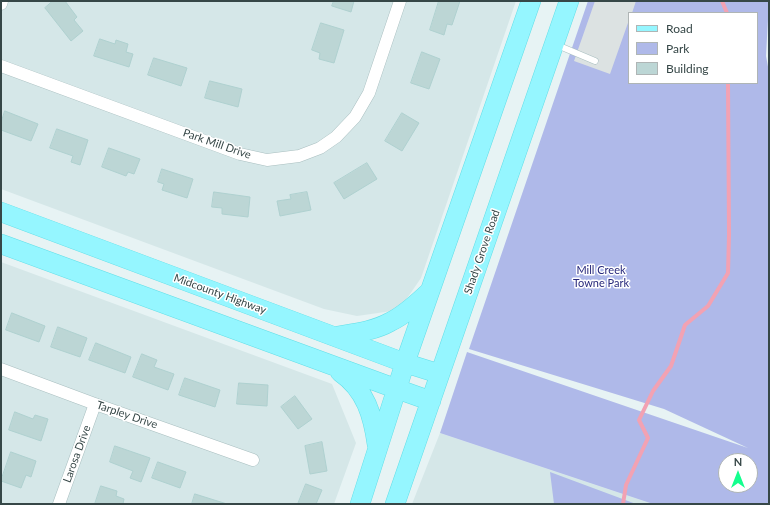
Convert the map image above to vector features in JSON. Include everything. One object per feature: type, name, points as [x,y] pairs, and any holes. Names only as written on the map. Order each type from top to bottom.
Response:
[{"type":"main road","points":[[360,504],[405,363],[531,1]]},
{"type":"main road","name":"Shady Grove Road","points":[[395,504],[569,1]]},
{"type":"main road","name":"Midcounty Highway","points":[[1,212],[405,363],[440,374]]},
{"type":"main road","points":[[1,244],[431,401]]},
{"type":"main road","points":[[335,337],[367,331],[390,322],[412,308],[430,291]]},
{"type":"main road","points":[[328,364],[348,378],[360,390],[368,405],[374,424],[378,449]]},
{"type":"street","name":"Park Mill Drive","points":[[1,66],[240,154],[267,160],[300,156],[320,148],[336,137],[355,117],[368,94],[400,1]]},
{"type":"street","name":"Tarpley Drive","points":[[1,369],[253,460]]},
{"type":"street","name":"Larosa Drive","points":[[59,504],[95,404]]},
{"type":"lane","points":[[554,44],[595,61]]},
{"type":"shaded area","points":[[1,1],[516,1],[421,278],[399,310],[357,316],[324,309],[1,189]]},
{"type":"shaded area","points":[[595,1],[636,1],[632,12],[628,12],[628,23],[610,74],[574,61]]},
{"type":"shaded area","points":[[1,262],[332,384],[356,443],[334,504],[1,504]]},
{"type":"shaded area","points":[[440,433],[653,504],[412,504]]},
{"type":"green space","name":"Mill Creek Towne Park","points":[[588,1],[769,1],[766,56],[769,72],[769,504],[653,504],[440,433],[467,352],[748,448],[664,409],[469,349]]},
{"type":"green space","points":[[550,472],[636,504],[554,504]]},
{"type":"building","points":[[53,1],[65,1],[77,17],[74,20],[83,31],[71,41],[45,8]]},
{"type":"building","points":[[334,1],[354,1],[351,12],[332,6]]},
{"type":"building","points":[[439,1],[460,1],[452,25],[447,24],[444,35],[430,30]]},
{"type":"building","points":[[321,23],[344,30],[334,63],[319,59],[320,53],[312,50]]},
{"type":"building","points":[[100,39],[115,44],[116,40],[128,44],[126,52],[133,54],[129,67],[94,56]]},
{"type":"building","points":[[422,52],[440,59],[429,89],[411,83]]},
{"type":"building","points":[[154,58],[187,68],[181,86],[148,75]]},
{"type":"building","points":[[210,81],[242,89],[238,107],[205,98]]},
{"type":"building","points":[[5,111],[38,124],[31,141],[1,130],[1,123]]},
{"type":"building","points":[[402,113],[419,123],[402,151],[385,141]]},
{"type":"building","points":[[57,129],[88,140],[80,165],[71,162],[73,156],[50,148]]},
{"type":"building","points":[[109,148],[140,159],[134,174],[128,172],[126,176],[102,167]]},
{"type":"building","points":[[367,163],[377,179],[344,199],[334,183]]},
{"type":"building","points":[[162,169],[193,179],[187,198],[162,190],[164,184],[158,182]]},
{"type":"building","points":[[214,192],[250,197],[248,217],[222,214],[222,208],[212,207]]},
{"type":"building","points":[[307,192],[311,210],[280,216],[277,201],[291,199],[290,195]]},
{"type":"building","points":[[12,313],[45,326],[39,342],[6,330]]},
{"type":"building","points":[[58,327],[87,338],[80,357],[51,347]]},
{"type":"building","points":[[96,343],[131,357],[125,373],[89,360]]},
{"type":"building","points":[[142,354],[157,360],[154,367],[174,374],[168,390],[133,377]]},
{"type":"building","points":[[185,378],[220,390],[215,407],[179,395]]},
{"type":"building","points":[[239,383],[268,385],[267,406],[237,404]]},
{"type":"building","points":[[295,396],[312,419],[298,429],[281,407]]},
{"type":"building","points":[[15,412],[33,419],[35,415],[48,419],[41,441],[9,430]]},
{"type":"building","points":[[322,442],[327,471],[310,474],[305,446]]},
{"type":"building","points":[[115,446],[150,458],[141,482],[130,478],[133,471],[110,462]]},
{"type":"building","points":[[11,452],[36,461],[31,477],[26,475],[21,488],[1,481]]},
{"type":"building","points":[[158,462],[186,472],[180,488],[152,478]]},
{"type":"building","points":[[306,484],[322,490],[316,504],[298,504]]},
{"type":"building","points":[[101,486],[117,491],[116,496],[124,499],[123,504],[95,504]]},
{"type":"building","points":[[195,494],[227,504],[192,504]]},
{"type":"waterway","points":[[722,1],[727,12]]},
{"type":"waterway","points":[[623,504],[626,485],[648,438],[639,420],[653,391],[671,366],[685,325],[708,306],[728,273],[728,84]]}]
